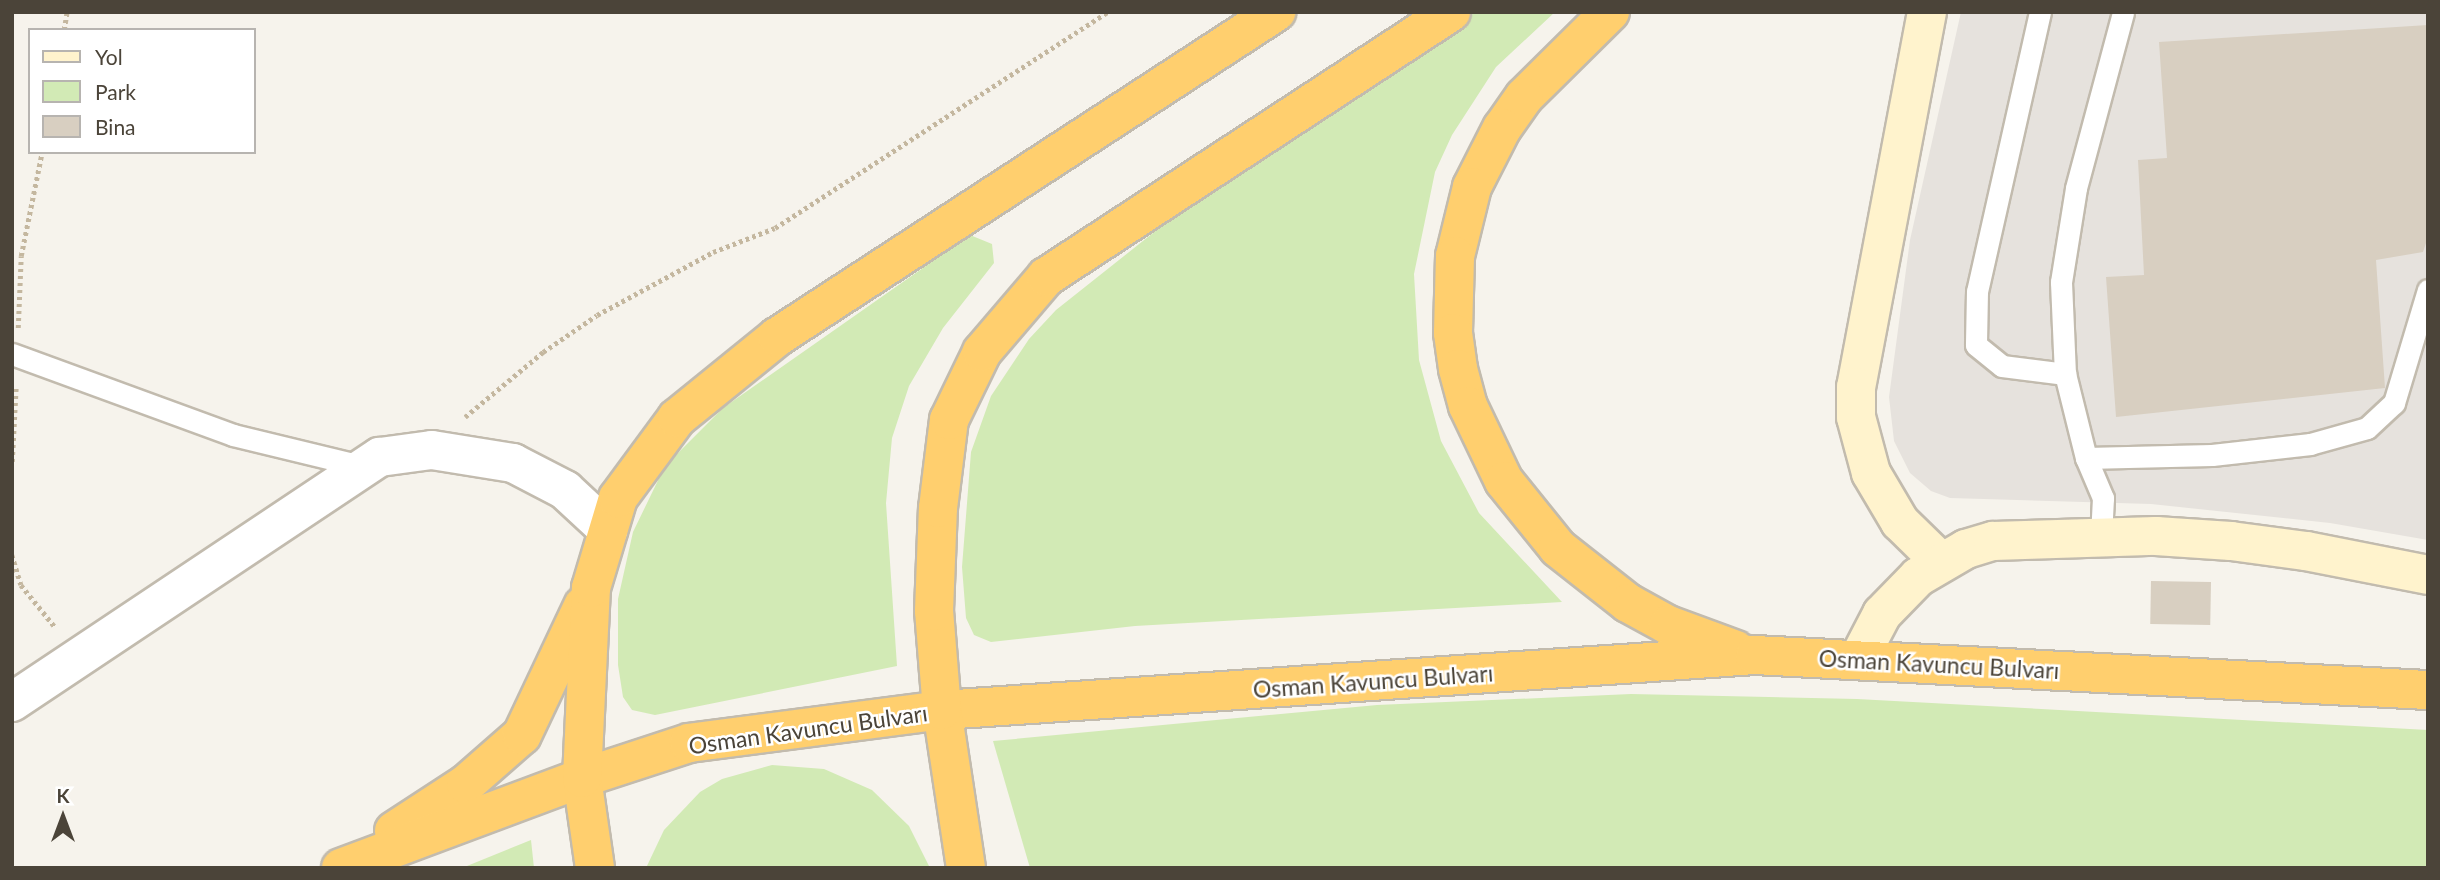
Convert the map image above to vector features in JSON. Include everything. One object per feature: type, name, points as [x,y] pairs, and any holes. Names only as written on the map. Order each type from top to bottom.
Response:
[{"type":"highway","points":[[340,868],[466,784],[522,735],[591,588],[618,498],[677,418],[777,337],[1276,12]]},
{"type":"highway","points":[[966,868],[942,710],[934,611],[938,508],[949,420],[982,352],[1046,277],[1451,12]]},
{"type":"highway","points":[[1610,12],[1524,97],[1476,177],[1455,256],[1453,333],[1458,369],[1468,406],[1504,481],[1558,548],[1590,577],[1648,614],[1710,643],[1755,655]]},
{"type":"highway","points":[[591,588],[582,778],[595,868]]},
{"type":"highway","name":"Osman Kavuncu Bulvarı","points":[[340,868],[582,778],[689,743],[942,710],[1755,655],[2428,690]]},
{"type":"street","points":[[1927,12],[1856,387],[1857,417],[1871,473],[1900,522],[1941,562]]},
{"type":"street","points":[[12,702],[380,457],[432,450],[484,455],[540,475],[565,490],[608,530]]},
{"type":"street","points":[[1858,660],[1882,614],[1918,577],[1941,562],[1993,541],[2101,536],[2231,541],[2319,553],[2428,575]]},
{"type":"lane","points":[[2040,12],[1977,291],[1976,345],[2002,366],[2065,374]]},
{"type":"lane","points":[[2101,536],[2103,498],[2086,458],[2065,374],[2061,282],[2066,235],[2123,12]]},
{"type":"lane","points":[[2086,458],[2212,455],[2310,444],[2367,428],[2393,402],[2428,290]]},
{"type":"lane","points":[[15,355],[233,435],[365,467]]},
{"type":"path","points":[[432,450],[504,383],[597,315],[713,252],[775,228],[1108,12]]},
{"type":"path","points":[[12,462],[21,256],[42,154]]},
{"type":"path","points":[[12,555],[21,585],[79,656]]},
{"type":"shaded area","points":[[1961,12],[2428,12],[2428,540],[2330,523],[2151,504],[1950,498],[1931,491],[1910,473],[1894,441],[1889,397],[1910,240]]},
{"type":"green space","points":[[1476,12],[1555,12],[1496,67],[1452,135],[1435,172],[1414,274],[1419,360],[1441,441],[1479,513],[1562,602],[1135,626],[991,642],[974,635],[966,618],[962,567],[971,452],[991,396],[1029,339],[1056,310],[1216,183]]},
{"type":"green space","points":[[970,235],[992,244],[994,263],[943,328],[909,386],[892,438],[886,503],[897,666],[655,715],[632,710],[623,697],[618,665],[618,599],[633,532],[665,466],[723,408]]},
{"type":"green space","points":[[1631,694],[1857,699],[2428,730],[2428,868],[1030,868],[993,741],[1377,705]]},
{"type":"green space","points":[[772,765],[824,769],[872,790],[909,826],[930,868],[646,868],[664,830],[700,792],[722,779]]},
{"type":"green space","points":[[531,840],[534,868],[462,868]]},
{"type":"building","points":[[2428,25],[2428,237],[2423,252],[2376,260],[2385,388],[2116,417],[2106,277],[2144,275],[2138,160],[2167,158],[2159,42]]},
{"type":"building","points":[[2151,581],[2211,582],[2210,625],[2150,624]]}]
